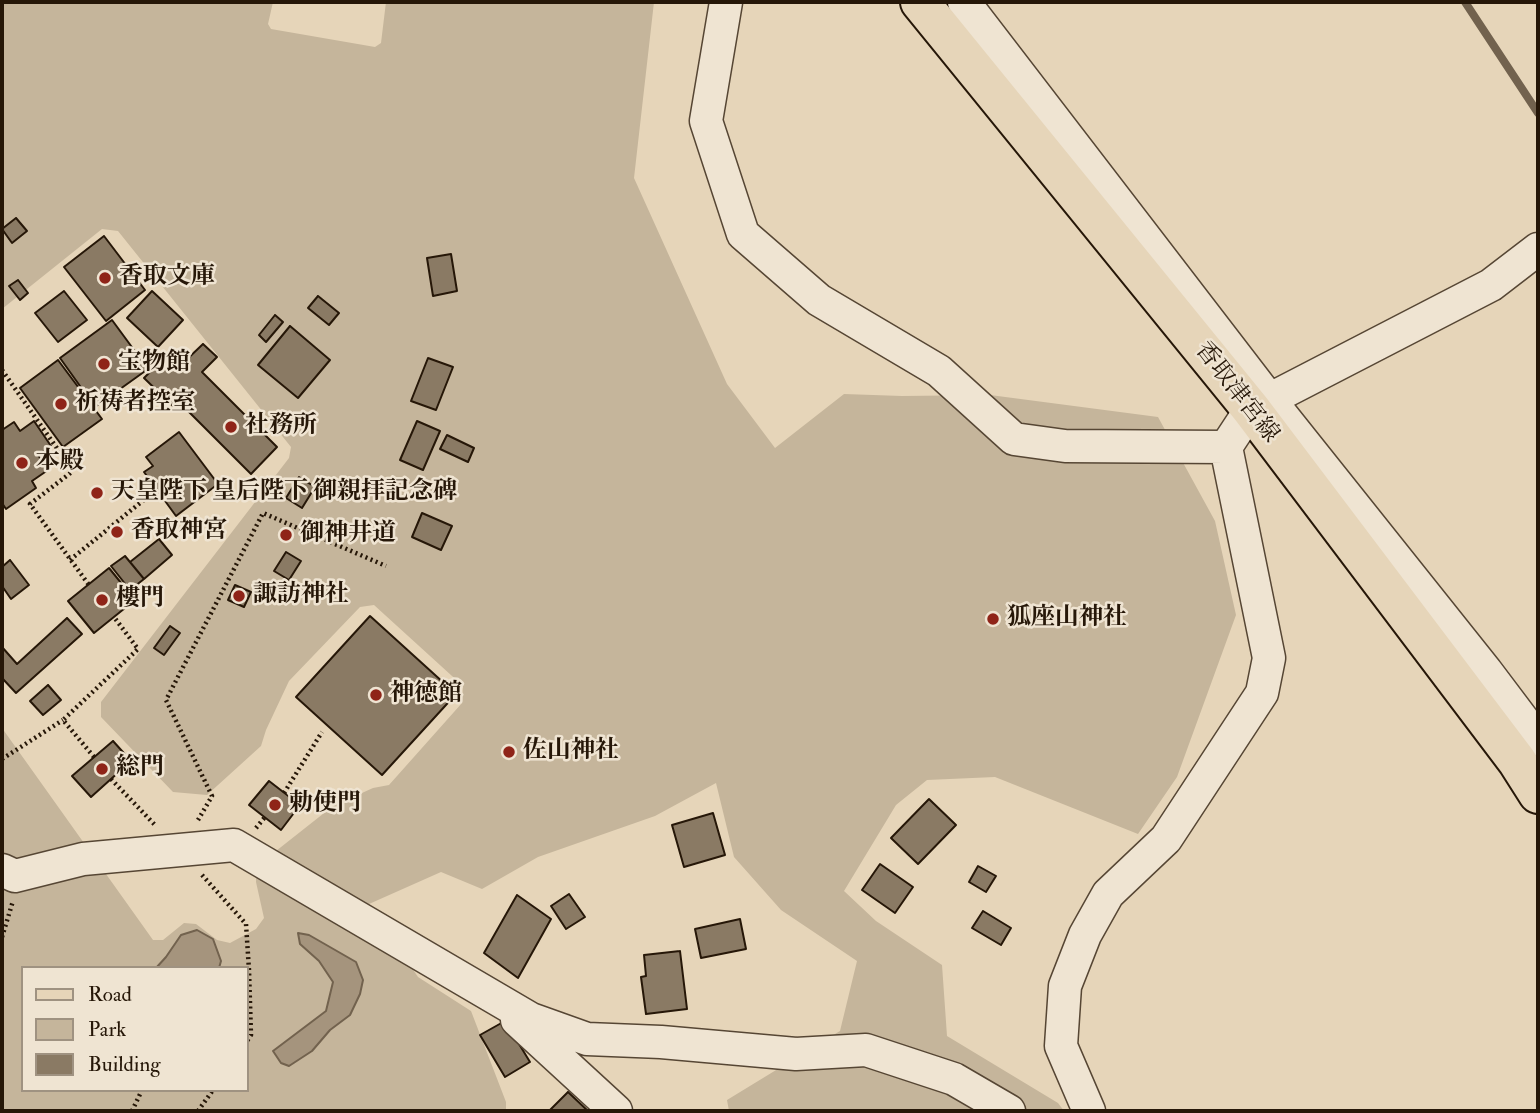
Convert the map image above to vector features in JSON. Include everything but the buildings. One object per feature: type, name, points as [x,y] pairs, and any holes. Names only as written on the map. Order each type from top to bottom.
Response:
[{"type":"main road","name":"香取津宮線","points":[[920,2],[1260,404],[1538,794]]},
{"type":"street","points":[[726,2],[706,121],[743,234],[818,300],[939,370],[1014,439],[1065,446],[1226,447]]},
{"type":"street","points":[[964,2],[1260,404],[1486,671],[1538,740]]},
{"type":"street","points":[[1089,1111],[1061,1046],[1065,986],[1085,935],[1108,894],[1166,839],[1262,693],[1267,670],[1269,658],[1226,447],[1260,404],[1492,285],[1538,249]]},
{"type":"street","points":[[8,873],[83,859],[234,845],[531,1018],[587,1039],[661,1042],[796,1054],[866,1051],[954,1079],[1009,1111]]},
{"type":"street","points":[[491,995],[616,1111]]},
{"type":"path","points":[[2,370],[73,471],[30,504],[89,585]]},
{"type":"path","points":[[70,560],[151,494]]},
{"type":"path","points":[[180,851],[212,796],[166,700],[263,513],[386,566]]},
{"type":"path","points":[[2,759],[63,720],[138,649],[114,617]]},
{"type":"path","points":[[63,720],[94,757]]},
{"type":"path","points":[[284,793],[323,732]]},
{"type":"path","points":[[111,779],[149,820]]},
{"type":"path","points":[[2,937],[12,904],[8,873]]},
{"type":"path","points":[[214,889],[246,924],[251,1035],[248,1040]]},
{"type":"path","points":[[132,1111],[141,1092]]},
{"type":"path","points":[[198,1111],[212,1092]]},
{"type":"green space","points":[[2,2],[273,2],[268,24],[271,29],[375,47],[381,43],[386,2],[654,2],[634,178],[727,384],[775,448],[844,394],[990,395],[1158,417],[1215,521],[1236,615],[1177,777],[1138,834],[995,777],[927,780],[896,805],[844,891],[876,921],[942,965],[947,1036],[1058,1103],[1064,1111],[729,1111],[727,1100],[840,1031],[857,961],[781,910],[734,857],[716,783],[655,816],[538,857],[482,889],[441,872],[369,904],[418,977],[471,1011],[506,1102],[506,1111],[2,1111],[2,728],[153,940],[163,940],[184,923],[196,924],[217,940],[230,943],[256,929],[264,918],[256,882],[257,866],[333,806],[373,788],[389,785],[462,703],[463,686],[374,605],[360,607],[289,681],[261,746],[207,795],[173,792],[101,717],[101,702],[289,458],[291,447],[118,231],[102,229],[2,309]]},
{"type":"shaded area","points":[[197,930],[213,939],[221,961],[220,966],[158,966],[181,935]]},
{"type":"shaded area","points":[[298,933],[309,935],[356,962],[363,980],[350,1015],[330,1030],[312,1051],[289,1066],[281,1063],[273,1051],[326,1011],[333,982],[319,961],[300,944]]},
{"type":"waterway","points":[[1465,2],[1538,113]]},
{"type":"place","name":"香取文庫","points":[[105,278]]},
{"type":"place","name":"宝物館","points":[[104,364]]},
{"type":"place","name":"祈祷者控室","points":[[61,404]]},
{"type":"place","name":"社務所","points":[[231,427]]},
{"type":"place","name":"本殿","points":[[22,463]]},
{"type":"place","name":"天皇陛下 皇后陛下 御親拝記念碑","points":[[97,493]]},
{"type":"place","name":"香取神宮","points":[[117,532]]},
{"type":"place","name":"御神井道","points":[[286,535]]},
{"type":"place","name":"諏訪神社","points":[[239,596]]},
{"type":"place","name":"樓門","points":[[102,600]]},
{"type":"place","name":"狐座山神社","points":[[993,619]]},
{"type":"place","name":"神徳館","points":[[376,695]]},
{"type":"place","name":"佐山神社","points":[[509,752]]},
{"type":"place","name":"総門","points":[[102,769]]},
{"type":"place","name":"勅使門","points":[[275,805]]}]
